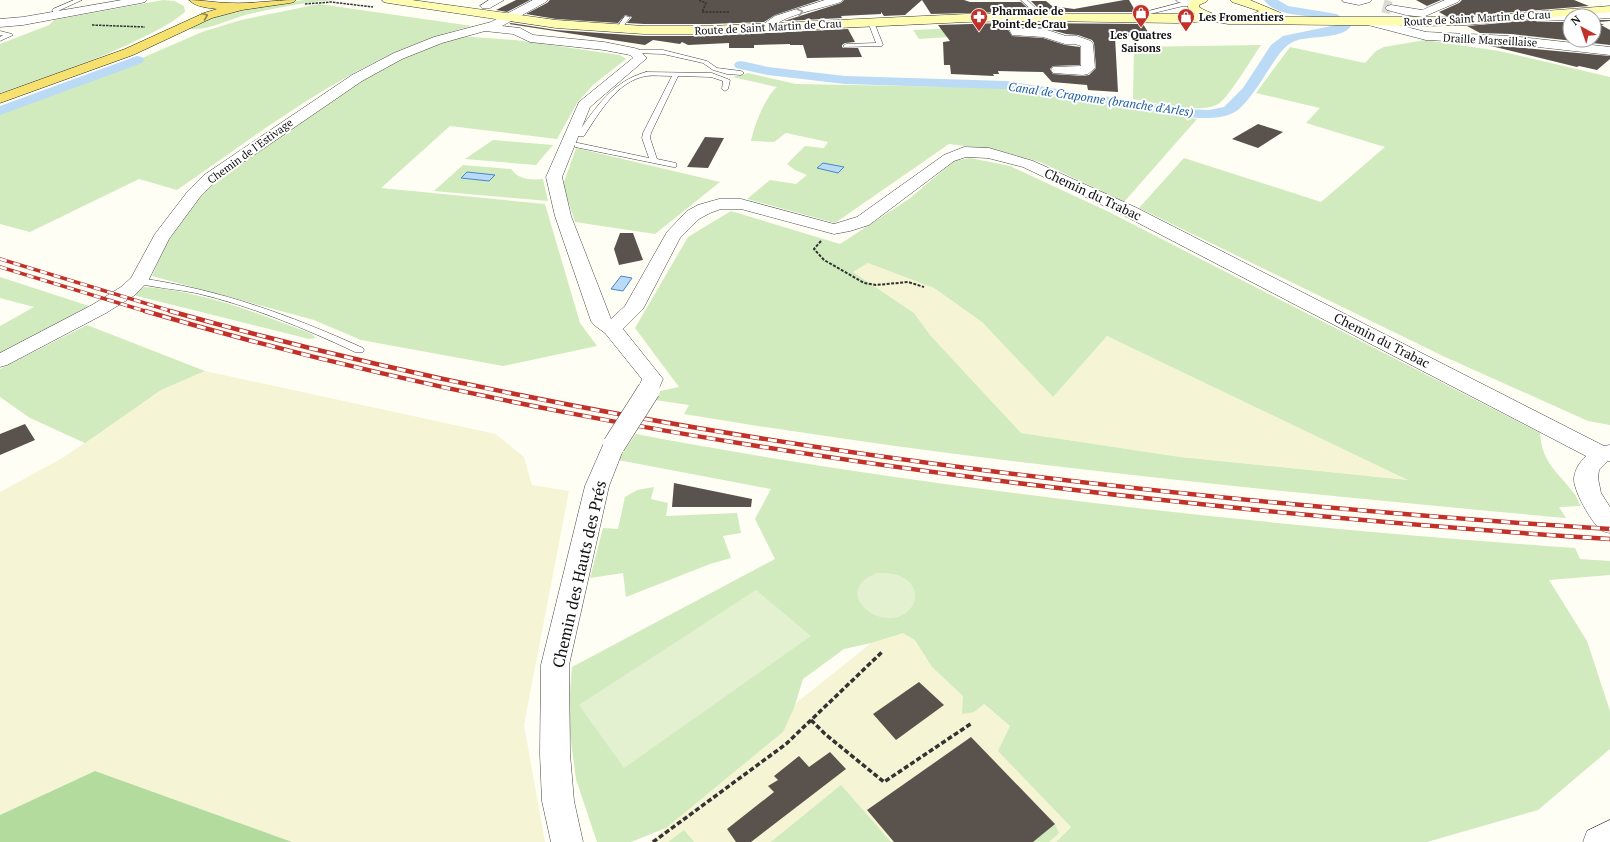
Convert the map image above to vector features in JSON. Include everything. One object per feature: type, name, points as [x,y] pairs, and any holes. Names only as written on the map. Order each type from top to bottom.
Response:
[{"type":"main road","points":[[170,32],[191,13],[195,0],[211,4],[245,6]]},
{"type":"main road","points":[[0,99],[70,75],[128,52],[208,15],[245,6],[290,0]]},
{"type":"main road","points":[[388,0],[506,22]]},
{"type":"main road","name":"Route de Saint Martin de Crau","points":[[1238,0],[1257,6],[1261,10],[1292,18],[1323,21]]},
{"type":"main road","points":[[1196,4],[1212,18]]},
{"type":"main road","name":"Route de Saint Martin de Crau","points":[[1146,18],[1172,16],[1196,4]]},
{"type":"main road","name":"Route de Saint Martin de Crau","points":[[527,20],[619,29],[683,31],[1009,17],[1212,18],[1232,20],[1421,22],[1503,18],[1610,9]]},
{"type":"main road","points":[[1250,20],[1261,16],[1263,13],[1261,10]]},
{"type":"street","points":[[6,23],[141,0]]},
{"type":"street","points":[[486,6],[498,0]]},
{"type":"street","points":[[506,22],[542,0]]},
{"type":"street","points":[[765,27],[779,18],[837,0]]},
{"type":"street","points":[[1182,0],[1196,4]]},
{"type":"street","points":[[1348,0],[1359,2],[1366,0],[1377,4]]},
{"type":"street","points":[[1391,8],[1423,14],[1454,0]]},
{"type":"street","points":[[1601,0],[1610,4]]},
{"type":"street","points":[[1503,18],[1610,14]]},
{"type":"street","points":[[1009,17],[1016,32],[1044,32],[1065,40],[1077,40],[1087,44],[1088,68],[1083,71],[1058,70]]},
{"type":"street","points":[[506,22],[527,20]]},
{"type":"street","points":[[506,22],[516,31],[530,38],[604,46],[634,52],[641,58],[584,105],[576,140],[556,170],[554,177],[563,216],[601,321],[612,329]]},
{"type":"street","name":"Chemin de l'Estivage","points":[[0,361],[99,309],[128,291],[139,281],[161,238],[194,194],[210,178],[357,78],[398,56],[438,40],[506,22]]},
{"type":"street","name":"Draille Marseillaise","points":[[1372,22],[1426,36],[1511,40],[1610,51]]},
{"type":"street","name":"Chemin du Trabac","points":[[612,329],[633,309],[673,236],[693,215],[704,208],[719,204],[741,204],[834,229],[841,228],[863,220],[949,158],[964,152],[989,153],[1028,164],[1129,211],[1606,453]]},
{"type":"street","name":"Chemin des Hauts des Prés","points":[[567,842],[558,801],[556,770],[555,665],[597,486],[614,445],[649,390],[653,379],[612,329]]},
{"type":"street","points":[[1606,453],[1587,470],[1587,487],[1593,501],[1610,524]]},
{"type":"street","points":[[1599,842],[1610,836]]},
{"type":"lane","points":[[58,15],[55,10],[79,0]]},
{"type":"lane","points":[[1024,0],[1042,17]]},
{"type":"lane","points":[[1124,18],[1183,4],[1196,4]]},
{"type":"lane","points":[[619,29],[627,17]]},
{"type":"lane","points":[[846,46],[880,45],[871,22]]},
{"type":"lane","points":[[0,28],[6,23]]},
{"type":"lane","points":[[0,33],[10,35],[0,39]]},
{"type":"lane","points":[[634,52],[663,52],[705,62],[715,69],[741,73]]},
{"type":"lane","points":[[673,165],[576,140],[602,101],[630,78],[646,74],[719,76],[727,80],[725,89]]},
{"type":"lane","points":[[654,160],[646,138],[646,133],[676,74]]},
{"type":"lane","points":[[139,281],[169,284],[243,303],[322,332],[360,350]]},
{"type":"path","points":[[699,0],[706,3],[702,12],[731,12]]},
{"type":"path","points":[[302,5],[316,2],[342,2],[378,8]]},
{"type":"path","points":[[841,228],[816,245],[814,248],[816,253],[824,260],[864,283],[876,285],[908,282],[924,287]]},
{"type":"path","points":[[653,842],[786,744],[882,652]]},
{"type":"path","points":[[811,720],[884,782],[972,723]]},
{"type":"green space","points":[[163,0],[174,1],[184,6],[185,12],[158,30],[112,52],[0,93],[0,44],[49,25],[54,20]]},
{"type":"green space","points":[[304,0],[337,0],[279,8],[245,15],[210,27],[188,29],[214,16],[227,12]]},
{"type":"green space","points":[[319,4],[472,26],[431,38],[392,54],[354,73],[282,117],[177,190],[139,179],[30,232],[0,224],[0,112],[126,65],[202,32],[241,20]]},
{"type":"green space","points":[[957,28],[963,36],[919,39],[913,30]]},
{"type":"green space","points":[[460,36],[515,40],[620,55],[626,59],[593,85],[577,103],[557,139],[450,126],[381,188],[545,204],[580,323],[597,346],[503,366],[361,340],[314,320],[152,276],[166,244],[196,200],[215,180],[366,77],[405,57]]},
{"type":"green space","points":[[1425,40],[1499,51],[1610,77],[1610,425],[1588,421],[1445,357],[1139,208],[1184,158],[1321,202],[1385,147],[1306,123],[1320,108],[1256,93],[1290,47],[1365,63],[1376,51],[1384,47]]},
{"type":"green space","points":[[1261,45],[1234,86],[1218,104],[1210,107],[1188,108],[1133,99],[1134,47]]},
{"type":"green space","points":[[748,73],[796,84],[1016,88],[1018,91],[1197,119],[1124,202],[1040,162],[996,150],[949,144],[835,223],[747,199],[770,180],[796,184],[807,175],[795,170],[787,164],[805,146],[824,148],[828,142],[786,133],[774,142],[751,141],[761,112],[768,98],[777,87],[732,77]]},
{"type":"green space","points":[[493,140],[553,145],[536,165],[465,159]]},
{"type":"green space","points":[[576,148],[720,182],[655,234],[575,222],[563,185]]},
{"type":"green space","points":[[970,158],[1010,166],[1109,212],[1540,433],[1541,443],[1547,459],[1574,494],[1581,506],[1559,507],[1566,518],[1124,474],[904,447],[684,414],[689,405],[655,400],[660,391],[679,387],[635,328],[688,237],[731,211],[840,244],[909,199],[954,161]],"holes":[[[868,263],[934,288],[982,322],[1053,397],[1107,336],[1408,480],[1180,457],[1021,433],[930,335],[914,313],[853,272]]]},
{"type":"green space","points":[[463,165],[511,169],[514,173],[521,177],[543,179],[548,201],[434,191]]},
{"type":"green space","points":[[868,263],[934,288],[982,322],[1053,397],[1107,336],[1410,480],[1180,457],[1021,433],[930,335],[914,313],[853,272]]},
{"type":"green space","points":[[0,277],[89,306],[0,355],[0,326],[34,307],[0,298]]},
{"type":"green space","points":[[144,287],[187,293],[230,304],[312,334],[316,338],[309,339],[133,295]]},
{"type":"green space","points":[[87,325],[205,371],[161,390],[85,443],[30,418],[0,397],[0,369]]},
{"type":"green space","points":[[205,371],[496,434],[524,457],[532,485],[569,491],[524,725],[545,842],[292,842],[95,771],[0,815],[0,492],[64,457],[161,390]]},
{"type":"green space","points":[[636,434],[872,474],[1111,505],[1343,529],[1575,548],[1580,559],[1610,561],[1610,575],[1549,580],[1587,641],[1610,711],[1610,749],[1538,810],[1427,842],[1056,842],[1071,827],[998,751],[1010,726],[984,704],[974,712],[962,714],[963,696],[932,667],[915,640],[903,633],[871,643],[844,649],[803,679],[794,708],[783,732],[666,828],[631,842],[597,842],[576,779],[568,719],[572,667],[775,559],[755,519],[771,489],[618,460]]},
{"type":"green space","points":[[654,487],[651,499],[668,503],[666,516],[737,513],[741,533],[723,536],[731,558],[710,564],[626,597],[623,573],[590,578],[603,528],[618,529],[625,497],[637,490]]},
{"type":"green space","points":[[877,573],[898,575],[909,581],[912,585],[915,600],[906,613],[895,618],[883,618],[872,614],[863,607],[858,598],[858,589],[864,580]]},
{"type":"green space","points":[[756,590],[811,636],[624,768],[579,705]]},
{"type":"green space","points":[[900,620],[982,703],[1010,726],[1003,756],[1071,827],[1056,842],[649,842],[783,732],[791,707]]},
{"type":"green space","points":[[95,771],[292,842],[0,842],[0,815]]},
{"type":"green space","points":[[841,785],[891,842],[770,842],[772,841]]},
{"type":"green space","points":[[1055,824],[1059,833],[1049,842],[1033,842]]},
{"type":"green space","points":[[684,830],[694,842],[668,842]]},
{"type":"water","points":[[823,163],[844,167],[838,173],[817,168]]},
{"type":"water","points":[[467,172],[495,175],[489,181],[461,178]]},
{"type":"water","points":[[621,276],[632,278],[623,291],[611,289]]},
{"type":"building","points":[[516,0],[530,0],[507,12],[496,10]]},
{"type":"building","points":[[550,0],[820,0],[775,15],[764,22],[644,24],[627,23],[632,17],[625,15],[618,23],[556,19],[526,14]]},
{"type":"building","points":[[844,0],[922,0],[905,15],[884,16],[881,12],[881,14],[841,16],[842,18],[784,21],[841,3]]},
{"type":"building","points":[[922,0],[1021,2],[1032,12],[931,14]]},
{"type":"building","points":[[1129,0],[1136,12],[1042,12],[1031,1],[1046,1],[1052,6],[1074,9]]},
{"type":"building","points":[[1416,0],[1441,0],[1427,6]]},
{"type":"building","points":[[1462,0],[1574,0],[1589,6],[1466,16],[1446,16],[1439,12],[1459,3]]},
{"type":"building","points":[[1533,20],[1538,22],[1562,22],[1562,40],[1511,34],[1480,33],[1467,26]]},
{"type":"building","points":[[1602,20],[1610,20],[1602,22]]},
{"type":"building","points":[[511,23],[556,30],[644,36],[710,36],[848,29],[855,42],[845,43],[842,47],[858,48],[862,57],[807,58],[803,45],[790,44],[754,45],[754,48],[729,48],[729,43],[688,45],[682,42],[680,44],[653,40],[645,45],[509,24]]},
{"type":"building","points":[[1004,23],[1012,36],[1043,38],[1065,45],[1080,47],[1080,65],[1053,66],[1050,69],[1053,74],[1089,75],[1096,68],[1094,43],[1092,40],[1078,35],[1066,34],[1044,28],[1021,28],[1019,23],[1143,24],[1151,37],[1115,37],[1118,92],[1088,90],[1087,85],[1052,82],[1043,72],[998,71],[999,74],[993,74],[994,76],[951,74],[950,65],[944,65],[943,42],[950,41],[938,25]]},
{"type":"building","points":[[1602,26],[1610,30],[1610,45],[1602,44]]},
{"type":"building","points":[[1491,46],[1610,56],[1610,59],[1597,70],[1579,66],[1577,67]]},
{"type":"building","points":[[1258,124],[1283,132],[1258,148],[1232,139]]},
{"type":"building","points":[[705,137],[724,138],[708,168],[687,167]]},
{"type":"building","points":[[620,233],[633,233],[643,260],[619,265],[614,249]]},
{"type":"building","points":[[25,424],[35,440],[0,455],[0,434]]},
{"type":"building","points":[[674,483],[752,499],[751,507],[672,507]]},
{"type":"building","points":[[919,682],[944,705],[896,740],[873,714]]},
{"type":"building","points":[[971,737],[1055,824],[1033,842],[894,842],[867,810]]},
{"type":"building","points":[[830,752],[846,769],[751,842],[736,842],[727,829],[774,792],[768,786],[778,780],[774,776],[799,756],[809,767]]},
{"type":"waterway","name":"Canal de Craponne (branche d'Arles)","points":[[741,65],[768,71],[845,80],[1006,85],[1185,113],[1209,114],[1229,110],[1248,91],[1276,48],[1288,39],[1336,30],[1345,26],[1333,17],[1285,9],[1270,0]]},
{"type":"waterway","points":[[0,111],[137,60]]},
{"type":"tunnel","points":[[1383,6],[1391,8]]},
{"type":"railway","points":[[0,259],[174,312]]},
{"type":"railway","points":[[0,267],[148,312]]},
{"type":"railway","points":[[145,311],[354,367],[460,391],[672,432],[779,450],[993,480],[1224,507],[1456,528],[1610,539]]},
{"type":"railway","points":[[170,311],[372,363],[474,386],[679,425],[783,442],[990,471],[1145,489],[1377,512],[1610,529]]},
{"type":"place","name":"Les Quatres Saisons","points":[[1141,28]]},
{"type":"place","name":"Pharmacie de Point-de-Crau","points":[[979,32]]},
{"type":"place","name":"Les Fromentiers","points":[[1186,32]]}]
